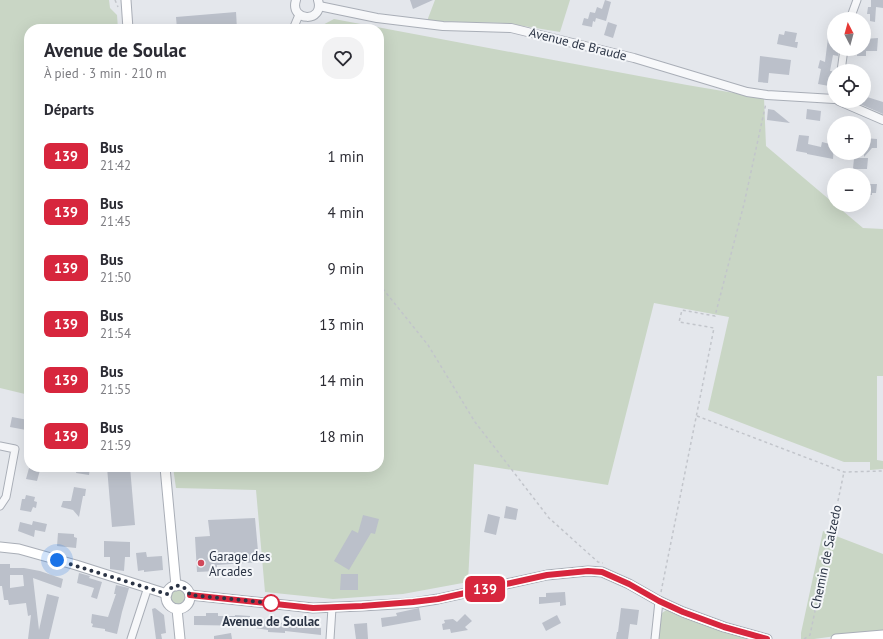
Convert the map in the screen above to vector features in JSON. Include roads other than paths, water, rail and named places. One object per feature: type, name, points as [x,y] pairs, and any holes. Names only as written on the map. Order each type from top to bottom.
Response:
[{"type":"main road","points":[[126,0],[128,24]]},
{"type":"main road","points":[[165,472],[176,586]]},
{"type":"main road","points":[[0,547],[19,549],[76,564],[167,594]]},
{"type":"main road","points":[[190,595],[313,608],[332,608],[438,599],[547,575],[588,571],[602,572],[683,612],[724,627],[767,639]]},
{"type":"main road","points":[[176,586],[185,588],[190,595],[188,604],[184,608],[172,608],[166,599],[170,589],[176,586]]},
{"type":"main road","points":[[177,609],[180,639]]},
{"type":"main road","points":[[836,639],[883,635]]},
{"type":"street","points":[[295,0],[295,7],[299,15],[295,24]]},
{"type":"street","points":[[853,12],[857,0]]},
{"type":"street","points":[[299,15],[310,17],[316,13],[319,3]]},
{"type":"street","name":"Avenue de Braude","points":[[319,3],[377,18],[443,26],[511,28],[634,58],[747,92],[767,95],[827,99]]},
{"type":"street","points":[[855,108],[883,120]]},
{"type":"street","points":[[0,446],[15,449],[6,498],[0,506]]},
{"type":"street","points":[[131,639],[148,587]]},
{"type":"street","points":[[655,639],[659,601]]},
{"type":"street","points":[[330,639],[332,608]]},
{"type":"place","name":"Garage des Arcades","points":[[201,563]]},
{"type":"place","name":"Avenue de Soulac","points":[[271,603]]}]
